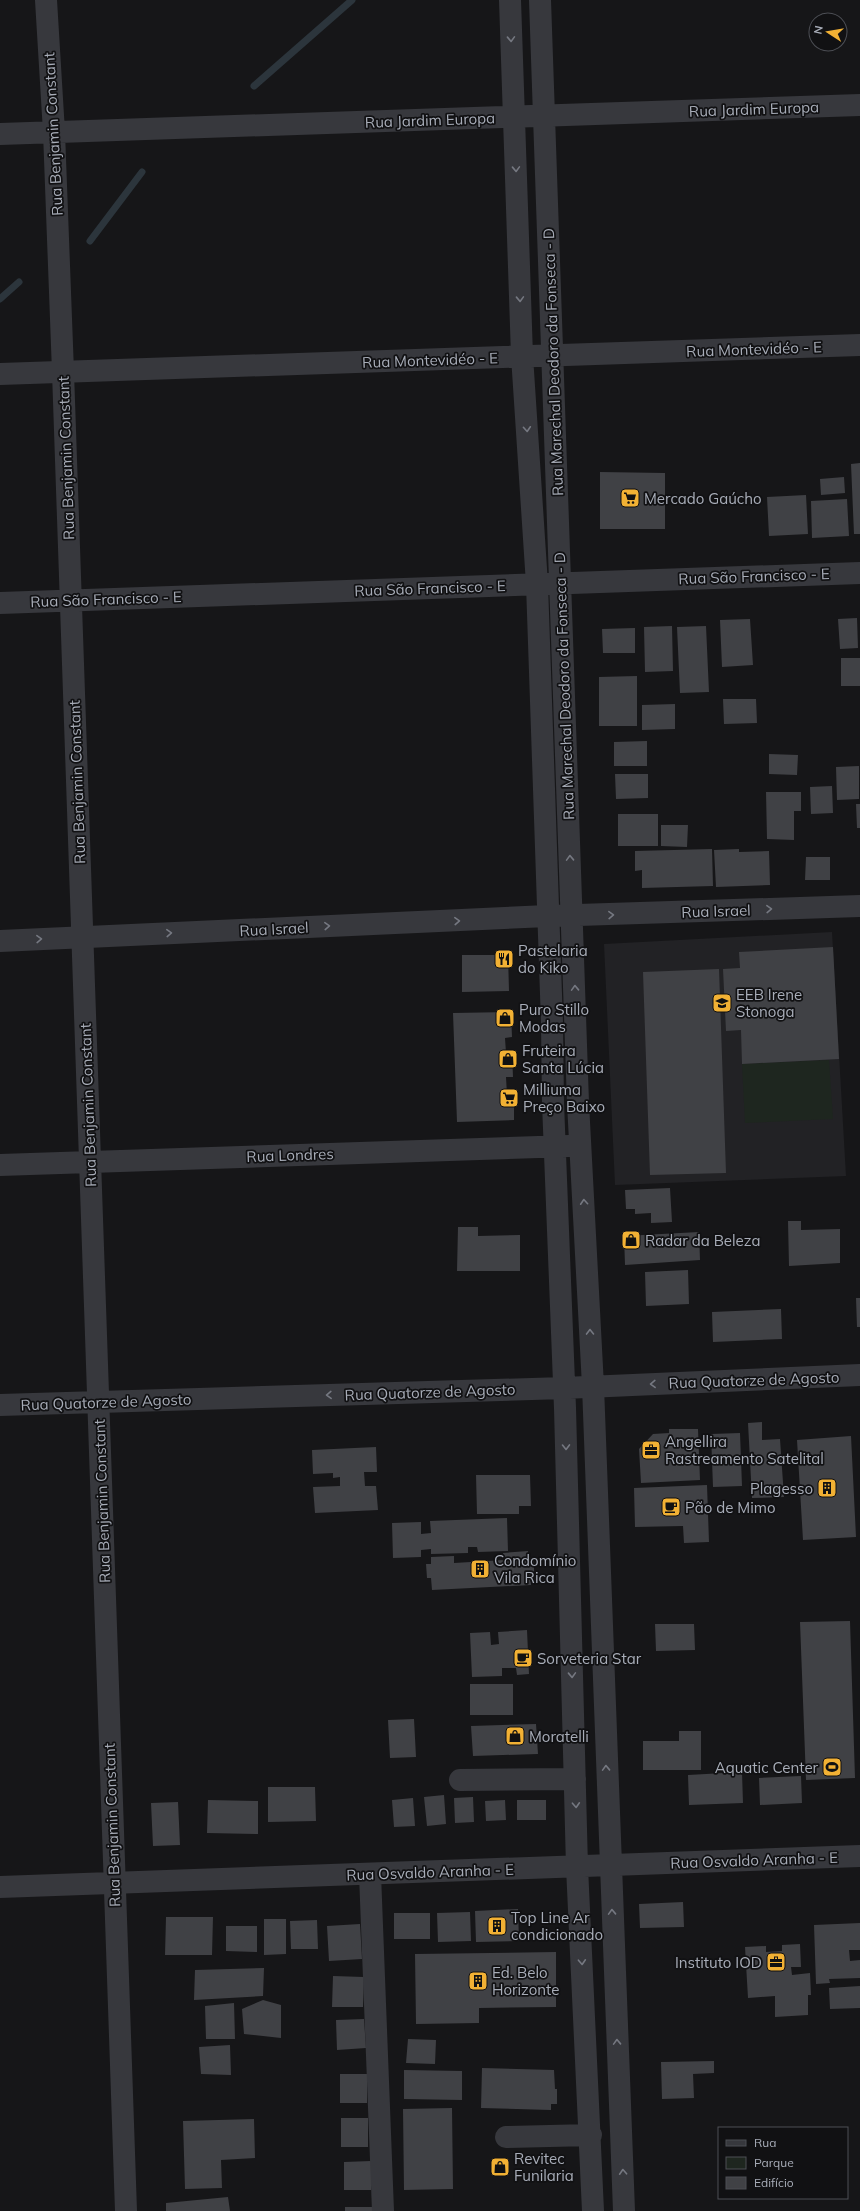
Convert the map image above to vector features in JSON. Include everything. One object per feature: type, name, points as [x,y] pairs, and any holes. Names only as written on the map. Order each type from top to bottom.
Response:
[{"type":"street","name":"Rua Benjamin Constant","points":[[46,0],[54,132],[63,372],[126,2211]]},
{"type":"street","name":"Rua Marechal Deodoro da Fonseca - D","points":[[510,0],[522,356],[537,584],[547,916],[552,1023],[554,1147],[564,1389],[570,1618],[576,1754],[575,1779],[577,1867],[591,2135],[593,2211]]},
{"type":"street","name":"Rua Marechal Deodoro da Fonseca - D","points":[[540,0],[580,1146],[593,1378],[602,1618]]},
{"type":"street","name":"Rua Jardim Europa","points":[[0,134],[860,105]]},
{"type":"street","name":"Rua Montevidéo - E","points":[[0,374],[860,345]]},
{"type":"street","name":"Rua São Francisco - E","points":[[0,603],[860,573]]},
{"type":"street","name":"Rua Israel","points":[[0,941],[547,916],[860,906]]},
{"type":"street","points":[[552,1023],[576,1022]]},
{"type":"street","name":"Rua Londres","points":[[0,1165],[580,1146]]},
{"type":"street","points":[[559,1256],[587,1255]]},
{"type":"street","name":"Rua Quatorze de Agosto","points":[[0,1405],[564,1389],[593,1378],[860,1375]]},
{"type":"street","points":[[570,1618],[602,1618],[618,2093],[624,2211]]},
{"type":"street","points":[[460,1780],[575,1779]]},
{"type":"street","name":"Rua Osvaldo Aranha - E","points":[[0,1887],[860,1856]]},
{"type":"street","points":[[370,1874],[383,2211]]},
{"type":"street","points":[[589,2095],[618,2093]]},
{"type":"street","points":[[506,2137],[591,2135]]},
{"type":"shaded area","name":"EEB Irene Stonoga","points":[[832,932],[846,1176],[615,1185],[604,944]]},
{"type":"green space","points":[[829,1060],[833,1119],[745,1123],[742,1064]]},
{"type":"building","points":[[860,463],[860,534],[854,534],[851,464]]},
{"type":"building","points":[[600,472],[665,473],[665,529],[600,529]]},
{"type":"building","points":[[844,477],[845,493],[821,495],[820,479]]},
{"type":"building","points":[[806,495],[808,534],[769,536],[767,497]]},
{"type":"building","points":[[847,499],[849,536],[812,538],[811,501]]},
{"type":"building","points":[[857,618],[858,648],[840,649],[838,619]]},
{"type":"building","points":[[750,619],[753,665],[722,667],[720,620]]},
{"type":"building","points":[[672,626],[673,671],[645,672],[644,627]]},
{"type":"building","points":[[706,626],[709,692],[680,693],[677,627]]},
{"type":"building","points":[[635,628],[635,653],[603,653],[602,629]]},
{"type":"building","points":[[841,658],[860,658],[860,686],[841,686]]},
{"type":"building","points":[[637,676],[637,726],[599,726],[599,677]]},
{"type":"building","points":[[723,699],[756,699],[757,723],[724,724]]},
{"type":"building","points":[[675,704],[675,729],[642,730],[642,705]]},
{"type":"building","points":[[647,741],[647,766],[614,766],[614,742]]},
{"type":"building","points":[[769,754],[798,755],[797,775],[769,774]]},
{"type":"building","points":[[859,766],[859,799],[837,800],[836,767]]},
{"type":"building","points":[[615,774],[648,774],[648,798],[616,799]]},
{"type":"building","points":[[832,786],[833,813],[811,814],[810,787]]},
{"type":"building","points":[[766,792],[801,792],[801,811],[794,811],[794,840],[767,839]]},
{"type":"building","points":[[856,804],[860,804],[860,828],[857,828]]},
{"type":"building","points":[[618,814],[658,814],[658,846],[618,846]]},
{"type":"building","points":[[661,825],[688,825],[687,847],[661,846]]},
{"type":"building","points":[[712,849],[713,886],[642,888],[642,870],[635,871],[635,851]]},
{"type":"building","points":[[739,849],[739,852],[769,851],[770,885],[716,887],[714,850]]},
{"type":"building","points":[[806,857],[830,857],[830,880],[805,880]]},
{"type":"building","points":[[833,947],[839,1059],[742,1064],[741,1030],[726,1031],[723,969],[740,968],[739,952]]},
{"type":"building","points":[[462,955],[508,955],[509,991],[462,992]]},
{"type":"building","points":[[719,969],[726,1173],[650,1175],[643,972]]},
{"type":"building","points":[[511,1012],[512,1037],[505,1038],[506,1053],[512,1053],[513,1077],[506,1077],[507,1095],[514,1095],[514,1120],[457,1122],[453,1013]]},
{"type":"building","points":[[670,1188],[672,1222],[651,1223],[651,1213],[635,1214],[635,1209],[626,1209],[625,1190]]},
{"type":"building","points":[[788,1221],[801,1221],[801,1230],[840,1229],[840,1263],[789,1266]]},
{"type":"building","points":[[458,1227],[478,1227],[478,1236],[520,1235],[520,1271],[457,1271]]},
{"type":"building","points":[[699,1232],[700,1260],[625,1265],[624,1236]]},
{"type":"building","points":[[688,1270],[689,1304],[646,1306],[645,1272]]},
{"type":"building","points":[[856,1298],[860,1298],[860,1327],[857,1327]]},
{"type":"building","points":[[781,1309],[782,1339],[713,1342],[712,1312]]},
{"type":"building","points":[[762,1422],[762,1440],[780,1439],[784,1497],[752,1498],[748,1423]]},
{"type":"building","points":[[669,1429],[698,1429],[700,1480],[641,1483],[639,1449],[653,1434],[669,1433]]},
{"type":"building","points":[[740,1433],[742,1486],[713,1487],[711,1434]]},
{"type":"building","name":"Plagesso","points":[[851,1436],[856,1537],[803,1540],[797,1440]]},
{"type":"building","points":[[376,1447],[377,1472],[364,1472],[365,1486],[376,1486],[378,1510],[315,1513],[313,1487],[340,1486],[340,1477],[333,1478],[333,1473],[313,1474],[312,1450]]},
{"type":"building","points":[[476,1475],[530,1475],[531,1506],[519,1506],[519,1514],[477,1514]]},
{"type":"building","name":"Pão de Mimo","points":[[707,1485],[709,1542],[684,1543],[683,1526],[635,1527],[634,1488]]},
{"type":"building","points":[[507,1518],[508,1551],[478,1552],[477,1547],[468,1547],[468,1553],[431,1554],[431,1549],[421,1550],[421,1557],[393,1558],[392,1523],[421,1522],[421,1534],[431,1533],[430,1521]]},
{"type":"building","name":"Condomínio Vila Rica","points":[[528,1551],[528,1558],[534,1557],[534,1573],[530,1573],[531,1585],[432,1590],[431,1578],[427,1578],[426,1564],[431,1564],[431,1557],[454,1556],[454,1563],[504,1560],[503,1553]]},
{"type":"building","points":[[850,1621],[855,1778],[806,1780],[800,1622]]},
{"type":"building","points":[[655,1624],[694,1624],[695,1650],[656,1651]]},
{"type":"building","points":[[527,1630],[529,1674],[517,1675],[516,1668],[502,1668],[502,1676],[472,1677],[470,1633],[490,1632],[491,1645],[499,1644],[498,1632]]},
{"type":"building","points":[[470,1684],[513,1684],[513,1715],[470,1715]]},
{"type":"building","points":[[414,1719],[416,1757],[390,1758],[388,1720]]},
{"type":"building","points":[[536,1724],[538,1754],[473,1756],[471,1726]]},
{"type":"building","points":[[679,1731],[701,1731],[701,1770],[643,1770],[643,1741],[679,1741]]},
{"type":"building","points":[[742,1772],[743,1803],[689,1805],[688,1775]]},
{"type":"building","points":[[801,1776],[802,1803],[760,1805],[759,1778]]},
{"type":"building","points":[[268,1787],[315,1787],[316,1821],[268,1822]]},
{"type":"building","points":[[444,1795],[446,1824],[427,1826],[424,1797]]},
{"type":"building","points":[[473,1797],[474,1822],[455,1823],[454,1798]]},
{"type":"building","points":[[413,1798],[415,1826],[394,1827],[392,1800]]},
{"type":"building","points":[[208,1800],[258,1801],[258,1834],[207,1833]]},
{"type":"building","points":[[505,1800],[506,1820],[486,1821],[485,1801]]},
{"type":"building","points":[[517,1800],[546,1800],[546,1820],[517,1820]]},
{"type":"building","points":[[178,1802],[180,1845],[153,1846],[151,1803]]},
{"type":"building","points":[[683,1902],[684,1927],[640,1928],[639,1904]]},
{"type":"building","name":"Top Line Ar condicionado","points":[[518,1909],[519,1941],[476,1942],[475,1911]]},
{"type":"building","points":[[470,1912],[471,1941],[438,1942],[437,1913]]},
{"type":"building","points":[[394,1913],[430,1913],[430,1939],[394,1939]]},
{"type":"building","points":[[166,1917],[213,1917],[212,1955],[165,1955]]},
{"type":"building","points":[[264,1919],[286,1919],[286,1954],[264,1955]]},
{"type":"building","points":[[317,1920],[318,1949],[291,1949],[290,1921]]},
{"type":"building","points":[[860,1923],[860,1950],[849,1950],[850,1961],[860,1960],[860,1978],[829,1979],[830,1983],[816,1984],[814,1925]]},
{"type":"building","points":[[360,1924],[362,1959],[329,1961],[327,1926]]},
{"type":"building","points":[[226,1926],[257,1926],[257,1952],[226,1951]]},
{"type":"building","points":[[800,1944],[801,1967],[791,1967],[792,1975],[810,1973],[811,1995],[808,1995],[808,2015],[775,2017],[775,1996],[748,1998],[745,1947],[766,1946],[766,1952],[782,1951],[782,1945]]},
{"type":"building","name":"Ed. Belo Horizonte","points":[[556,1952],[556,2007],[479,2008],[479,2023],[416,2024],[415,1954]]},
{"type":"building","points":[[264,1968],[263,1996],[194,2000],[195,1970]]},
{"type":"building","points":[[333,1976],[364,1977],[363,2007],[332,2007]]},
{"type":"building","points":[[860,1986],[860,2008],[830,2009],[829,1988]]},
{"type":"building","points":[[263,2000],[281,2005],[281,2038],[244,2034],[242,2009]]},
{"type":"building","points":[[234,2003],[235,2039],[206,2039],[205,2006]]},
{"type":"building","points":[[364,2019],[366,2048],[337,2050],[336,2020]]},
{"type":"building","points":[[408,2039],[436,2040],[435,2064],[406,2063]]},
{"type":"building","points":[[230,2045],[231,2075],[201,2074],[199,2047]]},
{"type":"building","points":[[714,2061],[714,2073],[693,2074],[694,2098],[662,2099],[661,2062]]},
{"type":"building","points":[[482,2068],[554,2070],[555,2089],[557,2089],[557,2104],[551,2104],[551,2110],[481,2108]]},
{"type":"building","points":[[404,2070],[462,2071],[462,2100],[404,2099]]},
{"type":"building","points":[[340,2074],[367,2074],[367,2103],[340,2103]]},
{"type":"building","points":[[452,2108],[453,2189],[404,2190],[403,2109]]},
{"type":"building","points":[[341,2118],[368,2118],[368,2147],[341,2147]]},
{"type":"building","points":[[254,2119],[255,2158],[221,2160],[222,2188],[185,2189],[183,2121]]},
{"type":"building","points":[[371,2161],[371,2190],[344,2190],[344,2162]]},
{"type":"building","points":[[228,2197],[230,2211],[166,2211],[166,2203]]},
{"type":"building","points":[[345,2207],[372,2207],[372,2211],[345,2211]]},
{"type":"waterway","points":[[254,86],[352,0]]},
{"type":"waterway","points":[[90,241],[142,172]]},
{"type":"waterway","points":[[0,299],[19,282]]},
{"type":"place","name":"Mercado Gaúcho","points":[[630,498]]},
{"type":"place","name":"Pastelaria do Kiko","points":[[504,959]]},
{"type":"place","name":"EEB Irene Stonoga","points":[[722,1003]]},
{"type":"place","name":"Puro Stillo Modas","points":[[505,1018]]},
{"type":"place","name":"Fruteira Santa Lúcia","points":[[508,1059]]},
{"type":"place","name":"Milliuma Preço Baixo","points":[[509,1098]]},
{"type":"place","name":"Radar da Beleza","points":[[631,1240]]},
{"type":"place","name":"Angellira Rastreamento Satelital","points":[[651,1450]]},
{"type":"place","name":"Plagesso","points":[[827,1488]]},
{"type":"place","name":"Pão de Mimo","points":[[671,1507]]},
{"type":"place","name":"Condomínio Vila Rica","points":[[480,1569]]},
{"type":"place","name":"Sorveteria Star","points":[[523,1658]]},
{"type":"place","name":"Moratelli","points":[[515,1736]]},
{"type":"place","name":"Aquatic Center","points":[[832,1767]]},
{"type":"place","name":"Top Line Ar condicionado","points":[[497,1926]]},
{"type":"place","name":"Instituto IOD","points":[[776,1962]]},
{"type":"place","name":"Ed. Belo Horizonte","points":[[478,1981]]},
{"type":"place","name":"Revitec Funilaria","points":[[500,2167]]}]
